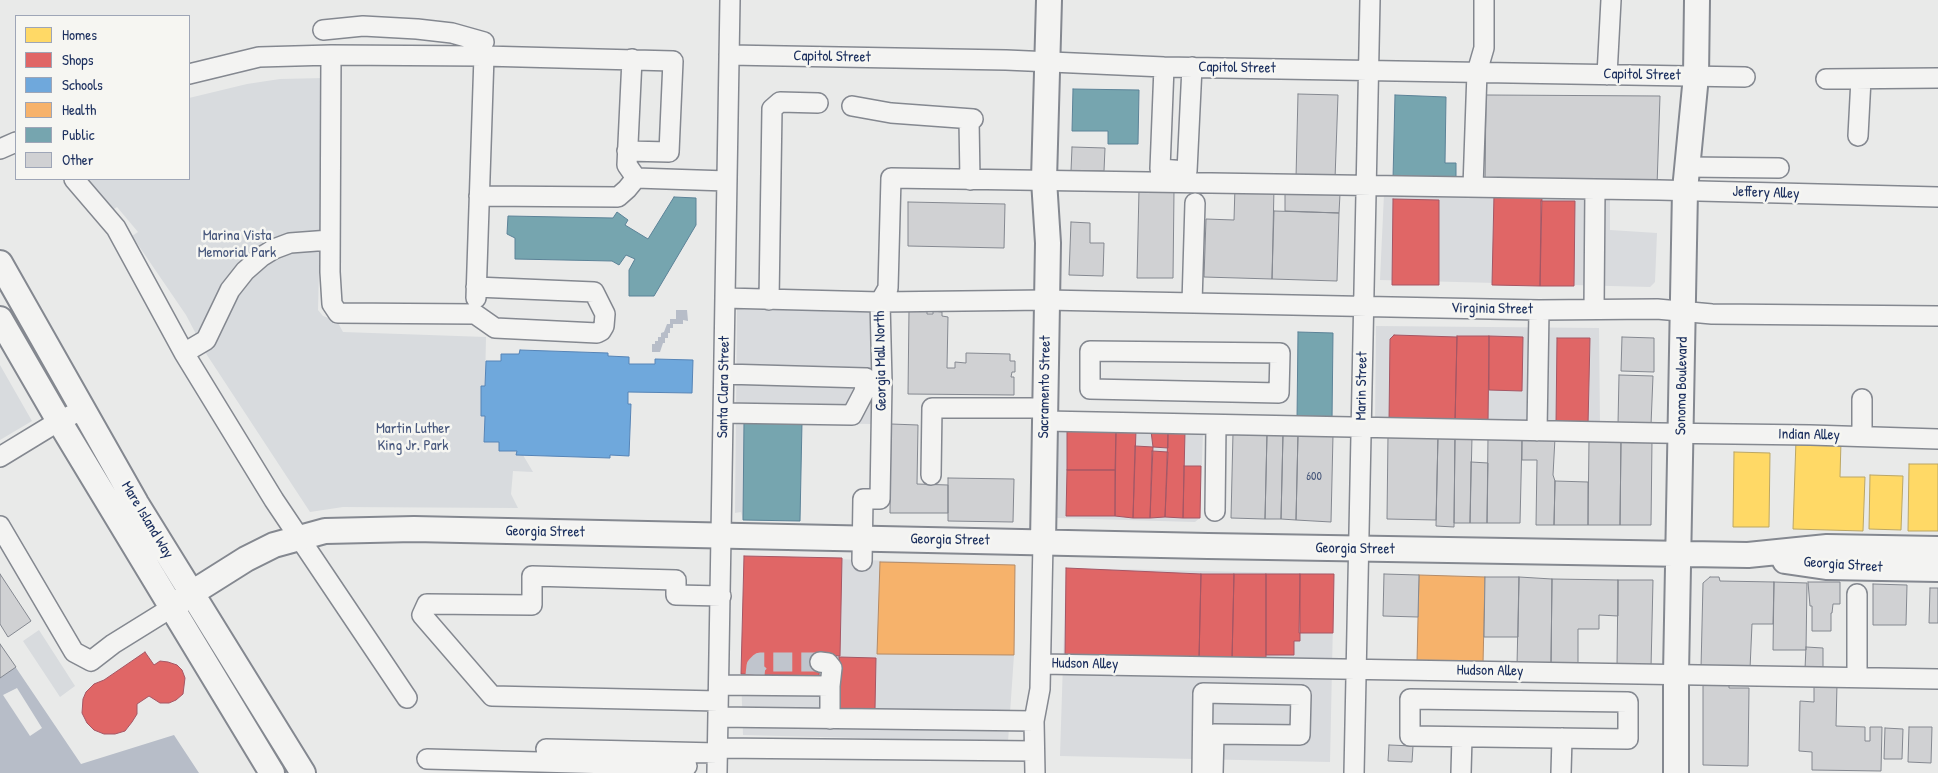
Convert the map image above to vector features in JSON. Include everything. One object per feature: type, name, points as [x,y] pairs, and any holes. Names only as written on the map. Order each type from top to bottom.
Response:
[{"type":"main road","name":"Sacramento Street","points":[[1043,542],[1048,243],[1044,180],[1049,0]]},
{"type":"main road","name":"Sonoma Boulevard","points":[[1676,773],[1680,434],[1686,179],[1696,76],[1697,0]]},
{"type":"main road","name":"Mare Island Way","points":[[0,263],[136,503],[303,773]]},
{"type":"main road","name":"Mare Island Way","points":[[0,319],[171,608],[272,773]]},
{"type":"main road","name":"Georgia Street","points":[[171,608],[246,559],[274,545],[325,530],[414,529],[722,535],[862,550],[1043,542],[1679,553],[1748,555],[1826,567],[1938,569]]},
{"type":"main road","name":"Georgia Street","points":[[1748,555],[1827,547],[1938,549]]},
{"type":"street","name":"Santa Clara Street","points":[[717,773],[730,0]]},
{"type":"street","name":"Marin Street","points":[[1354,773],[1370,0]]},
{"type":"street","points":[[1473,187],[1477,72],[1484,48],[1484,0]]},
{"type":"street","points":[[1607,74],[1611,0]]},
{"type":"street","points":[[323,30],[363,26],[452,33],[484,49]]},
{"type":"street","points":[[475,314],[484,49]]},
{"type":"street","points":[[190,74],[259,57],[484,49],[673,61],[669,152],[630,165]]},
{"type":"street","points":[[331,55],[330,272],[332,304],[338,313],[475,314],[495,328],[597,333],[601,331],[605,314],[594,292],[476,287]]},
{"type":"street","name":"Capitol Street","points":[[729,55],[1046,61],[1164,67],[1746,77]]},
{"type":"street","points":[[479,196],[618,197],[628,189],[632,59]]},
{"type":"street","points":[[1164,67],[1160,170],[1187,171],[1192,67]]},
{"type":"street","points":[[1826,79],[1938,78]]},
{"type":"street","points":[[1858,136],[1861,79]]},
{"type":"street","points":[[769,300],[772,109],[780,102],[818,103]]},
{"type":"street","points":[[852,106],[892,113],[971,119],[970,180]]},
{"type":"street","points":[[0,149],[15,142]]},
{"type":"street","points":[[630,165],[728,181]]},
{"type":"street","points":[[1686,179],[1779,168]]},
{"type":"street","name":"Jeffery Alley","points":[[880,302],[888,288],[891,178],[1595,189],[1686,179],[1938,197]]},
{"type":"street","points":[[75,180],[116,228],[184,352],[269,492],[407,698]]},
{"type":"street","points":[[1594,308],[1595,189]]},
{"type":"street","points":[[1192,303],[1195,203]]},
{"type":"street","points":[[184,352],[206,340],[230,290],[244,271],[261,257],[274,249],[290,243],[330,240]]},
{"type":"street","points":[[725,298],[880,302]]},
{"type":"street","name":"Virginia Street","points":[[1046,300],[1539,310],[1594,308],[1657,309],[1712,314],[1938,316]]},
{"type":"street","name":"Georgia Mall North","points":[[862,550],[864,499],[880,499],[882,382],[880,302],[1046,300]]},
{"type":"street","points":[[1537,431],[1539,310]]},
{"type":"street","points":[[1090,351],[1170,351],[1280,352],[1279,393],[1090,389],[1090,351]]},
{"type":"street","points":[[723,413],[852,415],[864,392],[866,378],[724,374]]},
{"type":"street","points":[[1862,399],[1862,436]]},
{"type":"street","name":"Indian Alley","points":[[931,475],[932,408],[1216,425],[1862,436],[1938,439]]},
{"type":"street","points":[[0,457],[59,420],[82,410]]},
{"type":"street","points":[[1215,511],[1216,425]]},
{"type":"street","points":[[0,526],[74,652],[91,661],[113,644],[171,608]]},
{"type":"street","name":"Sacramento Street","points":[[1035,773],[1034,721],[1040,689],[1043,542]]},
{"type":"street","points":[[721,596],[676,595],[676,580],[532,576],[532,605],[427,604],[422,614],[492,696],[718,701],[830,719],[1034,721]]},
{"type":"street","points":[[1857,594],[1857,677]]},
{"type":"street","points":[[820,662],[828,663],[832,668],[830,719]]},
{"type":"street","name":"Hudson Alley","points":[[1041,664],[1938,679]]},
{"type":"street","points":[[718,701],[755,680],[830,686]]},
{"type":"street","points":[[1202,773],[1204,693],[1300,695],[1300,735],[1214,734],[1213,773]]},
{"type":"street","points":[[1410,699],[1628,702],[1628,739],[1567,738],[1410,736],[1410,699]]},
{"type":"street","points":[[1461,773],[1468,737]]},
{"type":"street","points":[[1468,737],[1473,773]]},
{"type":"street","points":[[1562,773],[1567,738]]},
{"type":"street","points":[[1567,738],[1572,773]]},
{"type":"street","points":[[498,748],[1034,752]]},
{"type":"street","points":[[427,759],[687,766]]},
{"type":"shaded area","points":[[1384,194],[1610,198],[1610,230],[1657,233],[1655,282],[1650,287],[1380,280]]},
{"type":"shaded area","points":[[737,309],[869,312],[873,424],[802,423],[800,521],[743,520],[741,512],[735,513]]},
{"type":"shaded area","points":[[676,310],[687,310],[688,321],[683,320],[683,324],[673,324],[673,328],[670,328],[668,338],[665,338],[665,343],[663,343],[660,352],[652,352],[652,344],[658,341],[658,337],[661,337],[661,333],[664,332],[667,324],[670,324],[670,319],[676,319]]},
{"type":"shaded area","points":[[1376,326],[1599,328],[1600,425],[1375,423]]},
{"type":"shaded area","points":[[1058,426],[1203,432],[1200,518],[1195,522],[1057,518]]},
{"type":"shaded area","points":[[744,556],[1015,565],[1014,655],[1008,742],[743,735],[741,674]]},
{"type":"shaded area","points":[[1066,568],[1334,574],[1330,762],[1060,756]]},
{"type":"shaded area","points":[[0,644],[81,764],[174,735],[199,773],[0,773]]},
{"type":"green space","name":"Marina Vista Memorial Park","points":[[324,78],[318,310],[323,316],[337,321],[343,332],[486,337],[485,386],[481,387],[481,416],[485,416],[484,441],[499,442],[499,451],[517,451],[517,455],[523,455],[533,472],[513,471],[511,494],[518,508],[343,507],[310,512],[207,355],[186,315],[132,236],[138,232],[117,207],[111,211],[85,180],[190,180],[190,98],[247,84],[280,79]]},
{"type":"green space","points":[[0,365],[32,421],[0,440]]},
{"type":"green space","points":[[39,630],[75,686],[60,697],[23,641]]},
{"type":"pier","points":[[17,688],[42,728],[30,736],[3,695]]},
{"type":"building: Homes","points":[[1796,440],[1841,441],[1840,477],[1865,477],[1863,531],[1793,529]]},
{"type":"building: Homes","points":[[1734,452],[1770,453],[1769,527],[1733,527]]},
{"type":"building: Homes","points":[[1909,464],[1938,464],[1938,531],[1908,531]]},
{"type":"building: Homes","points":[[1870,475],[1903,476],[1901,530],[1869,529]]},
{"type":"building: Shops","points":[[1494,195],[1542,196],[1540,286],[1492,285]]},
{"type":"building: Shops","points":[[1393,199],[1439,200],[1439,285],[1392,285]]},
{"type":"building: Shops","points":[[1541,201],[1575,201],[1574,286],[1540,286]]},
{"type":"building: Shops","points":[[1394,335],[1457,337],[1455,422],[1389,422],[1390,339]]},
{"type":"building: Shops","points":[[1457,336],[1489,336],[1488,423],[1455,422]]},
{"type":"building: Shops","points":[[1489,336],[1523,337],[1522,391],[1489,390]]},
{"type":"building: Shops","points":[[1557,338],[1590,338],[1588,425],[1556,424]]},
{"type":"building: Shops","points":[[1067,429],[1116,430],[1115,470],[1067,470]]},
{"type":"building: Shops","points":[[1116,430],[1136,430],[1133,518],[1115,516]]},
{"type":"building: Shops","points":[[1151,431],[1168,431],[1168,448],[1153,447]]},
{"type":"building: Shops","points":[[1168,431],[1185,431],[1183,518],[1165,517]]},
{"type":"building: Shops","points":[[1135,446],[1153,447],[1150,518],[1133,518]]},
{"type":"building: Shops","points":[[1152,451],[1168,452],[1165,517],[1150,518]]},
{"type":"building: Shops","points":[[1184,466],[1201,466],[1200,518],[1183,518]]},
{"type":"building: Shops","points":[[1067,470],[1115,470],[1115,516],[1066,516]]},
{"type":"building: Shops","points":[[744,556],[842,558],[840,656],[820,655],[819,676],[741,674]]},
{"type":"building: Shops","points":[[1066,568],[1201,574],[1199,659],[1065,658]]},
{"type":"building: Shops","points":[[1201,574],[1234,574],[1232,660],[1199,659]]},
{"type":"building: Shops","points":[[1234,574],[1266,574],[1266,661],[1232,660]]},
{"type":"building: Shops","points":[[1266,574],[1300,574],[1300,641],[1294,641],[1294,655],[1266,655]]},
{"type":"building: Shops","points":[[1300,574],[1334,574],[1333,633],[1299,633]]},
{"type":"building: Shops","points":[[145,652],[154,665],[160,661],[168,662],[177,665],[182,670],[185,678],[183,694],[169,703],[160,703],[149,696],[137,704],[137,714],[125,731],[115,734],[104,734],[94,730],[87,723],[82,713],[83,699],[86,692],[94,684],[104,680]]},
{"type":"building: Shops","points":[[839,657],[876,658],[875,709],[839,709]]},
{"type":"building: Schools","points":[[520,350],[608,353],[608,356],[629,357],[629,364],[655,364],[655,359],[693,360],[692,393],[628,392],[628,404],[631,404],[629,456],[610,455],[610,458],[516,455],[517,451],[499,451],[499,442],[484,442],[485,416],[481,416],[481,386],[485,386],[486,361],[501,361],[501,354],[519,354]]},
{"type":"building: Health","points":[[880,562],[1015,565],[1014,655],[877,654]]},
{"type":"building: Health","points":[[1419,575],[1485,577],[1483,664],[1417,662]]},
{"type":"building: Public","points":[[1073,89],[1139,90],[1138,144],[1108,144],[1108,131],[1072,131]]},
{"type":"building: Public","points":[[1395,95],[1446,97],[1445,163],[1456,163],[1456,181],[1393,179]]},
{"type":"building: Public","points":[[674,197],[696,198],[696,225],[654,296],[629,296],[629,270],[635,259],[626,255],[619,265],[612,261],[515,259],[515,238],[507,234],[508,216],[613,218],[617,212],[628,220],[625,225],[648,239]]},
{"type":"building: Public","points":[[1298,332],[1333,333],[1332,421],[1297,420]]},
{"type":"building: Public","points":[[744,422],[802,422],[800,521],[743,520]]},
{"type":"building: Other","points":[[1298,94],[1338,95],[1335,179],[1296,178]]},
{"type":"building: Other","points":[[1486,95],[1660,96],[1657,186],[1485,184]]},
{"type":"building: Other","points":[[1072,147],[1105,148],[1104,171],[1071,171]]},
{"type":"building: Other","points":[[1235,187],[1274,188],[1272,279],[1204,277],[1206,219],[1234,220]]},
{"type":"building: Other","points":[[1139,190],[1174,191],[1173,278],[1137,278]]},
{"type":"building: Other","points":[[1285,192],[1340,194],[1339,213],[1285,211]]},
{"type":"building: Other","points":[[908,202],[1005,204],[1004,248],[908,246]]},
{"type":"building: Other","points":[[1274,211],[1339,213],[1337,281],[1272,279]]},
{"type":"building: Other","points":[[1071,222],[1090,223],[1090,243],[1104,243],[1103,276],[1069,275]]},
{"type":"building: Other","points":[[909,310],[927,311],[927,314],[933,314],[933,311],[942,312],[942,316],[948,317],[947,368],[955,368],[955,362],[966,363],[966,353],[1010,354],[1010,361],[1015,361],[1015,372],[1012,372],[1011,377],[1014,377],[1014,395],[908,394]]},
{"type":"building: Other","points":[[1622,337],[1654,338],[1654,372],[1621,371]]},
{"type":"building: Other","points":[[1619,375],[1653,376],[1651,425],[1618,424]]},
{"type":"building: Other","points":[[891,424],[918,425],[917,484],[948,485],[948,513],[890,513]]},
{"type":"building: Other","points":[[1233,433],[1267,434],[1265,519],[1231,518]]},
{"type":"building: Other","points":[[1267,434],[1283,434],[1281,519],[1265,519]]},
{"type":"building: Other","points":[[1283,434],[1298,434],[1296,520],[1281,519]]},
{"type":"building: Other","points":[[1298,434],[1333,435],[1331,522],[1296,520]]},
{"type":"building: Other","points":[[1388,435],[1438,436],[1436,520],[1387,519]]},
{"type":"building: Other","points":[[1438,436],[1455,436],[1454,527],[1436,526]]},
{"type":"building: Other","points":[[1455,436],[1472,437],[1470,523],[1454,523]]},
{"type":"building: Other","points":[[1488,437],[1522,437],[1520,523],[1487,523]]},
{"type":"building: Other","points":[[1522,437],[1555,438],[1553,475],[1555,481],[1554,525],[1536,525],[1537,460],[1522,460]]},
{"type":"building: Other","points":[[1589,439],[1621,440],[1620,525],[1588,525]]},
{"type":"building: Other","points":[[1621,440],[1652,440],[1651,525],[1620,525]]},
{"type":"building: Other","points":[[1471,462],[1488,463],[1487,523],[1470,523]]},
{"type":"building: Other","points":[[948,478],[1014,479],[1013,522],[948,521]]},
{"type":"building: Other","points":[[1555,481],[1588,482],[1588,525],[1554,525]]},
{"type":"building: Other","points":[[0,574],[31,621],[8,637],[0,624]]},
{"type":"building: Other","points":[[1384,574],[1419,575],[1418,617],[1383,616]]},
{"type":"building: Other","points":[[1485,577],[1519,577],[1518,637],[1484,637]]},
{"type":"building: Other","points":[[1519,577],[1552,579],[1551,664],[1517,665]]},
{"type":"building: Other","points":[[1710,577],[1719,577],[1720,581],[1774,582],[1773,624],[1752,624],[1750,669],[1701,668],[1703,583]]},
{"type":"building: Other","points":[[1552,579],[1618,580],[1618,616],[1599,615],[1599,629],[1578,629],[1578,664],[1551,664]]},
{"type":"building: Other","points":[[1618,580],[1653,580],[1651,668],[1617,667]]},
{"type":"building: Other","points":[[1774,582],[1807,583],[1806,650],[1773,650]]},
{"type":"building: Other","points":[[1808,582],[1840,582],[1840,604],[1833,604],[1831,631],[1812,631],[1812,606],[1810,606]]},
{"type":"building: Other","points":[[1873,584],[1907,585],[1906,625],[1873,625]]},
{"type":"building: Other","points":[[1930,588],[1938,588],[1938,623],[1929,623]]},
{"type":"building: Other","points":[[0,644],[16,667],[0,678]]},
{"type":"building: Other","points":[[1806,647],[1823,648],[1823,670],[1805,669]]},
{"type":"building: Other","points":[[1703,682],[1729,682],[1729,688],[1749,688],[1748,766],[1703,765]]},
{"type":"building: Other","points":[[1814,683],[1837,684],[1836,726],[1865,727],[1865,741],[1870,741],[1870,727],[1882,727],[1881,771],[1812,770],[1812,752],[1799,751],[1800,701],[1814,702]]},
{"type":"building: Other","points":[[1909,727],[1932,727],[1931,763],[1908,762]]},
{"type":"building: Other","points":[[1885,728],[1903,729],[1902,759],[1884,759]]},
{"type":"building: Other","points":[[1389,745],[1413,746],[1412,762],[1388,761]]},
{"type":"tunnel","points":[[755,675],[756,666],[760,662],[820,662]]},
{"type":"park label","name":"Martin Luther King Jr. Park","points":[[413,438]]}]
